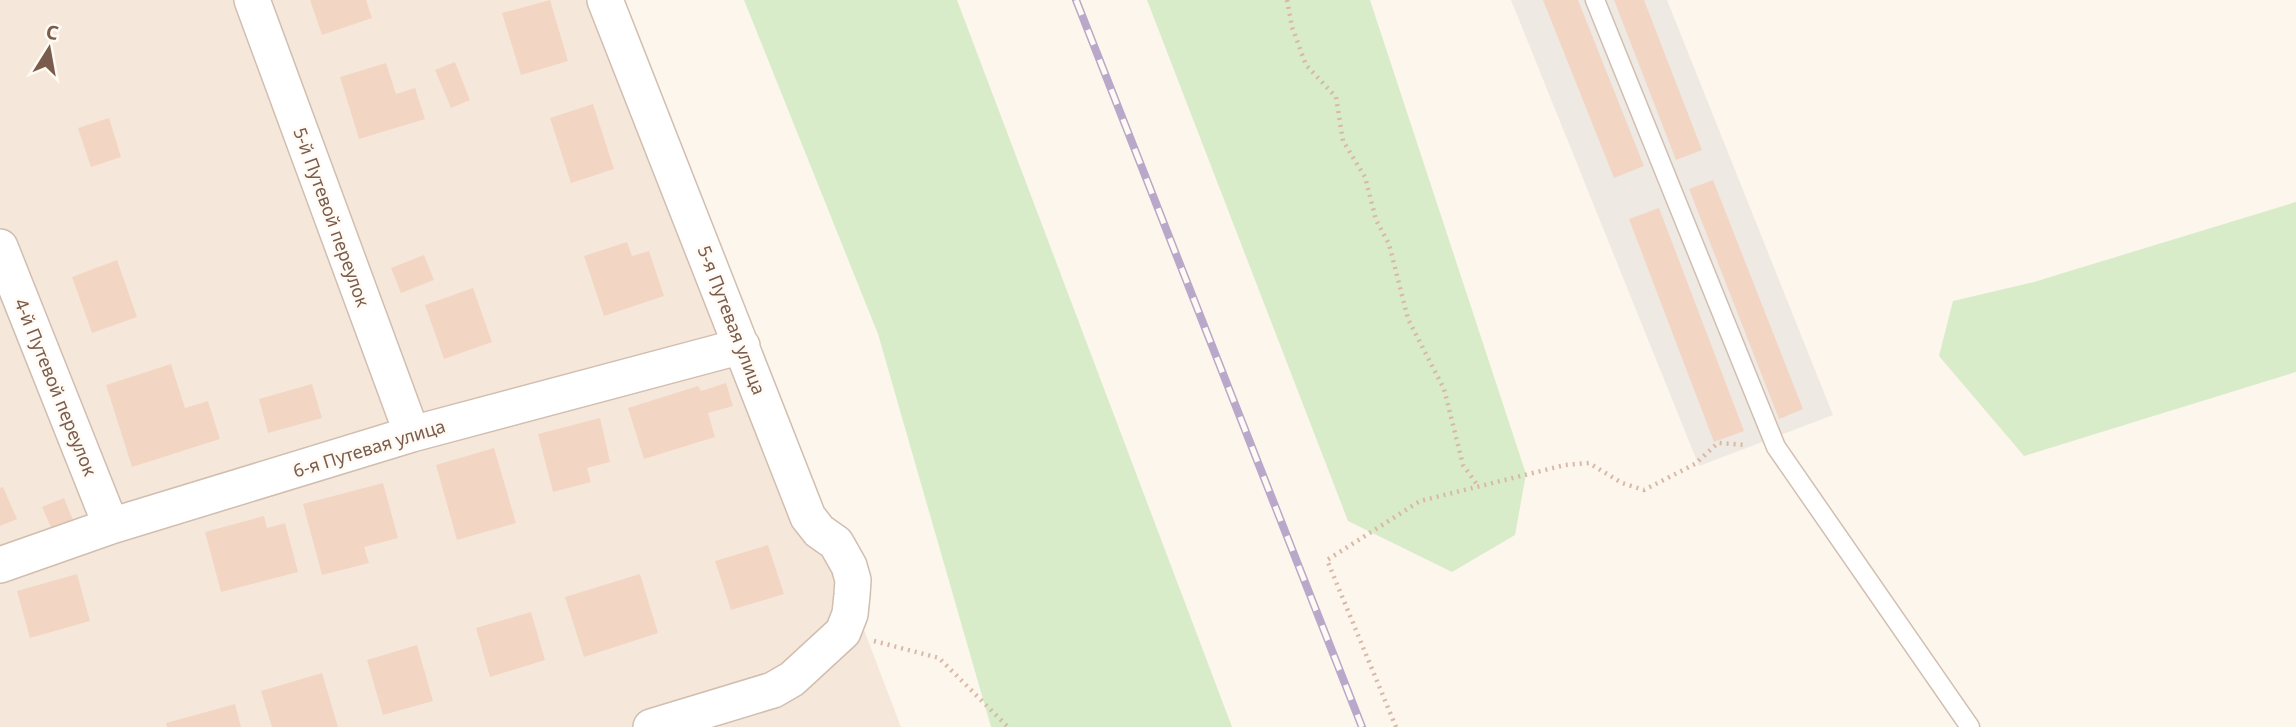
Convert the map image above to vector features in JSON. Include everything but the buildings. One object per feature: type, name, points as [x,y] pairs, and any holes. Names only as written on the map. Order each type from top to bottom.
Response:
[{"type":"street","name":"5-й Путевой переулок","points":[[253,0],[412,434]]},
{"type":"street","name":"5-я Путевая улица","points":[[605,0],[808,517],[836,543],[849,566],[853,580],[852,594],[850,614],[843,632]]},
{"type":"street","name":"4-й Путевой переулок","points":[[0,247],[111,526]]},
{"type":"street","name":"6-я Путевая улица","points":[[0,565],[111,526],[412,434],[743,346]]},
{"type":"street","points":[[651,727],[773,690],[792,679],[843,632]]},
{"type":"lane","points":[[1595,0],[1776,447],[1970,727]]},
{"type":"path","points":[[1286,0],[1292,27],[1306,65],[1336,97],[1343,141],[1365,177],[1376,220],[1389,244],[1408,319],[1444,389],[1463,465],[1478,486]]},
{"type":"path","points":[[1396,727],[1327,560],[1420,501],[1478,486],[1565,465],[1589,463],[1622,483],[1644,490],[1695,464],[1718,443],[1776,447]]},
{"type":"path","points":[[843,632],[939,658],[1008,727]]},
{"type":"shaded area","points":[[0,0],[624,0],[901,727],[0,727]]},
{"type":"shaded area","points":[[1511,0],[1667,0],[1833,415],[1699,466]]},
{"type":"green space","points":[[744,0],[957,0],[1232,727],[991,727],[878,334]]},
{"type":"green space","points":[[1147,0],[1370,0],[1526,474],[1515,535],[1452,572],[1348,521]]},
{"type":"green space","points":[[2296,202],[2296,372],[2024,456],[1939,356],[1953,301],[2034,282]]},
{"type":"railway","points":[[1076,0],[1362,727]]}]
